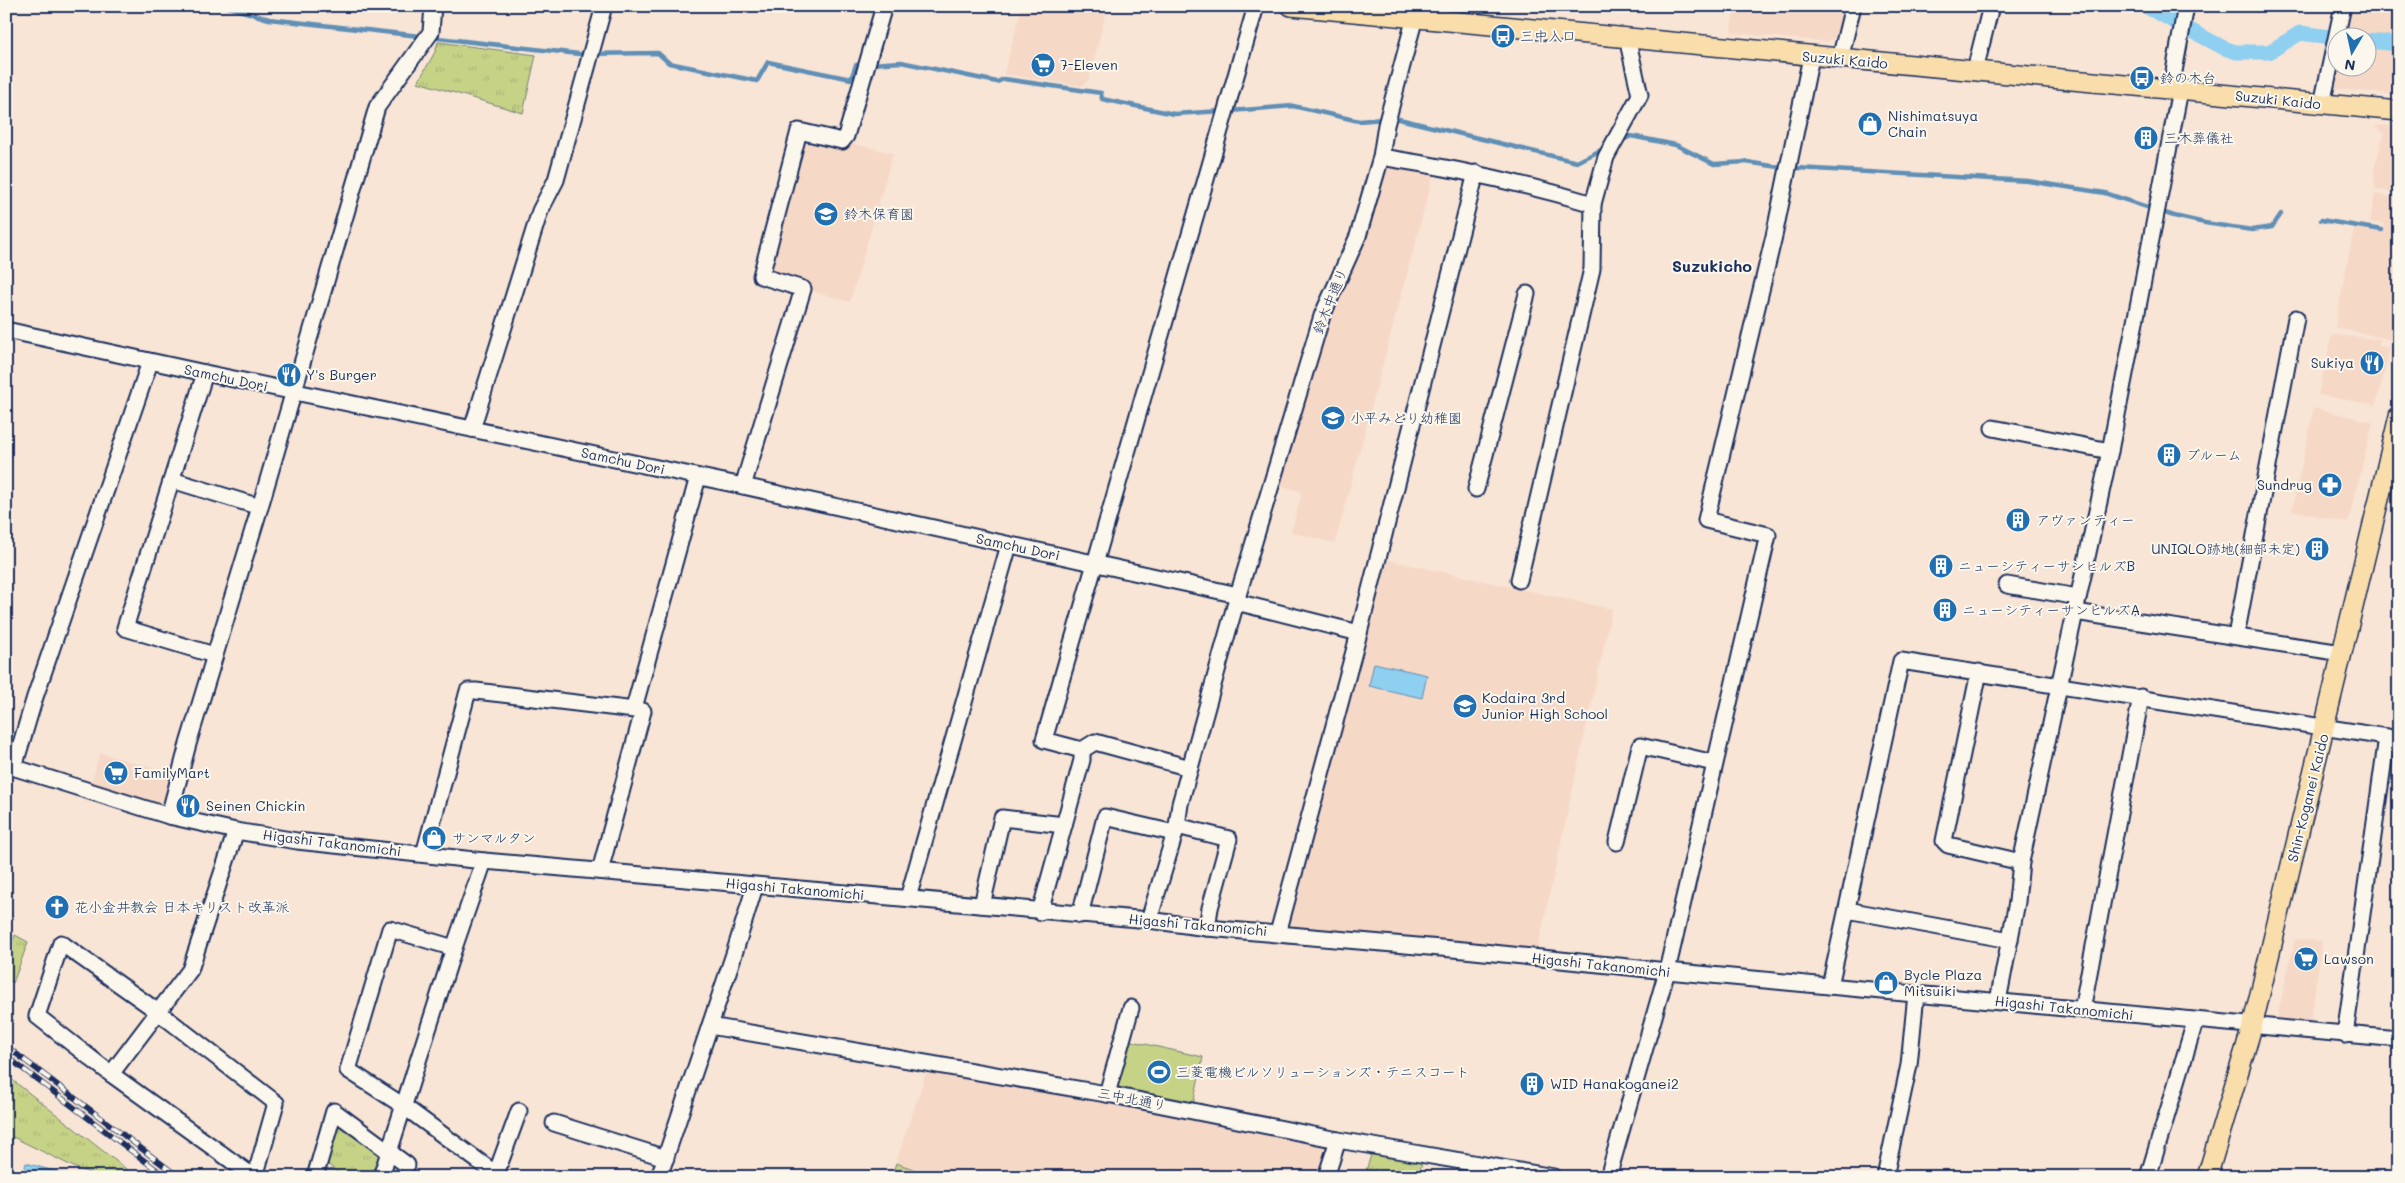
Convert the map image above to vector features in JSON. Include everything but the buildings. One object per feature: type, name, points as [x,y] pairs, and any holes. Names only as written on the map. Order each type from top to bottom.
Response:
[{"type":"main road","name":"Suzuki Kaido","points":[[1290,6],[1416,12],[1627,38],[1811,57],[1975,70],[2399,111]]},
{"type":"main road","name":"Shin-Koganei Kaido","points":[[2207,1177],[2252,1027],[2399,416]]},
{"type":"street","points":[[168,816],[377,107],[431,32],[433,6]]},
{"type":"street","points":[[472,429],[540,211],[556,180],[604,6]]},
{"type":"street","points":[[743,486],[803,289],[760,276],[799,131],[842,141],[846,136],[884,6]]},
{"type":"street","points":[[1190,768],[1095,742],[1082,750],[1044,740],[1256,6]]},
{"type":"street","points":[[1840,59],[1853,6]]},
{"type":"street","points":[[1975,70],[1991,6]]},
{"type":"street","points":[[2322,104],[2343,6]]},
{"type":"street","name":"鈴木中通り","points":[[1149,920],[1237,598],[1322,316],[1358,236],[1381,157],[1387,118],[1416,12]]},
{"type":"street","points":[[1998,1002],[2010,940],[2021,862],[2110,451],[2155,220],[2176,89],[2184,19]]},
{"type":"street","points":[[1519,580],[1592,269],[1593,204],[1607,156],[1640,95],[1627,38]]},
{"type":"street","points":[[1608,1177],[1667,972],[1768,535],[1706,520],[1774,236],[1811,57]]},
{"type":"street","points":[[1381,157],[1476,173],[1593,204]]},
{"type":"street","points":[[1278,932],[1359,633],[1476,173]]},
{"type":"street","points":[[1476,489],[1527,294]]},
{"type":"street","points":[[2236,636],[2296,318]]},
{"type":"street","name":"Samchu Dori","points":[[6,330],[205,374],[743,486],[1095,563],[1237,598],[1359,633]]},
{"type":"street","points":[[10,766],[150,362]]},
{"type":"street","points":[[205,374],[125,628],[214,655]]},
{"type":"street","points":[[1993,428],[2110,451]]},
{"type":"street","points":[[634,708],[698,477]]},
{"type":"street","points":[[172,480],[260,507]]},
{"type":"street","points":[[908,898],[1009,545]]},
{"type":"street","points":[[2007,585],[2078,596]]},
{"type":"street","points":[[2075,612],[2342,652]]},
{"type":"street","points":[[1830,986],[1901,661],[2060,684],[2393,738],[2345,1035]]},
{"type":"street","points":[[1979,672],[1944,841],[1948,845],[2021,862]]},
{"type":"street","points":[[424,854],[468,691],[634,708],[643,711],[600,871]]},
{"type":"street","points":[[2082,1010],[2140,698]]},
{"type":"street","points":[[1616,842],[1640,746],[1714,763]]},
{"type":"street","points":[[1040,912],[1082,760],[1082,750]]},
{"type":"street","name":"Higashi Takanomichi","points":[[10,766],[168,816],[236,832],[297,841],[484,861],[908,898],[1040,912],[1149,920],[1207,928],[1278,932],[1667,972],[1916,994],[2195,1022],[2399,1039]]},
{"type":"street","points":[[1080,915],[1105,817],[1229,839],[1210,908],[1207,928]]},
{"type":"street","points":[[982,905],[1002,818],[1064,825]]},
{"type":"street","points":[[110,1074],[190,970],[236,832]]},
{"type":"street","points":[[381,1177],[402,1105],[484,861]]},
{"type":"street","points":[[660,1176],[755,886]]},
{"type":"street","points":[[1847,910],[2010,940]]},
{"type":"street","points":[[454,948],[390,929],[348,1070],[402,1105],[496,1174],[519,1111]]},
{"type":"street","points":[[62,943],[157,1011],[276,1103],[254,1177],[110,1074],[37,1016],[62,943]]},
{"type":"street","points":[[1885,1177],[1909,1065],[1916,994]]},
{"type":"street","points":[[1107,1094],[1132,1008]]},
{"type":"street","points":[[2148,1177],[2195,1022]]},
{"type":"street","name":"三中北通り","points":[[710,1026],[1107,1094],[1338,1140],[1554,1177]]},
{"type":"street","points":[[315,1177],[334,1111],[407,1165]]},
{"type":"street","points":[[554,1123],[666,1158]]},
{"type":"street","points":[[1326,1177],[1338,1140]]},
{"type":"shaded area","points":[[1022,6],[1103,7],[1106,13],[1088,81],[1081,86],[1004,74]]},
{"type":"shaded area","points":[[1451,6],[1545,6],[1543,14]]},
{"type":"shaded area","points":[[1735,6],[1817,6],[1818,9],[1844,13],[1838,36],[1827,42],[1734,33],[1731,30]]},
{"type":"shaded area","points":[[2350,6],[2399,6],[2399,42],[2378,39],[2378,28],[2345,28]]},
{"type":"shaded area","points":[[2378,46],[2399,49],[2399,95],[2329,88],[2331,78],[2378,78]]},
{"type":"shaded area","points":[[2374,125],[2399,127],[2399,195],[2375,189],[2374,169],[2384,134]]},
{"type":"shaded area","name":"鈴木保育園","points":[[799,131],[893,153],[850,302],[761,276]]},
{"type":"shaded area","name":"小平みどり幼稚園","points":[[1389,164],[1435,169],[1335,543],[1291,532],[1301,496],[1299,491],[1278,485],[1274,488],[1330,316],[1365,240]]},
{"type":"shaded area","points":[[2375,194],[2399,199],[2399,218],[2393,221],[2391,236],[2399,238],[2399,311],[2392,340],[2335,327],[2354,228],[2383,232],[2384,224],[2370,222]]},
{"type":"shaded area","points":[[2332,335],[2380,339],[2379,346],[2390,348],[2376,405],[2318,395]]},
{"type":"shaded area","points":[[2314,408],[2373,422],[2348,523],[2292,510]]},
{"type":"shaded area","name":"Kodaira 3rd Junior High School","points":[[1374,557],[1612,609],[1537,952],[1288,927],[1286,924]]},
{"type":"shaded area","points":[[100,753],[175,774],[166,806],[159,809],[90,787]]},
{"type":"shaded area","points":[[2295,939],[2322,941],[2310,1025],[2276,1022]]},
{"type":"shaded area","points":[[927,1070],[1334,1138],[1320,1177],[891,1177]]},
{"type":"green space","points":[[438,42],[536,55],[523,113],[418,82],[435,52]]},
{"type":"green space","points":[[15,935],[28,942],[13,983],[6,978],[6,958]]},
{"type":"green space","name":"三菱電機ビルソリューションズ・テニスコート","points":[[1127,1040],[1203,1057],[1193,1105],[1113,1087]]},
{"type":"green space","points":[[6,1075],[130,1172],[127,1177],[101,1177],[78,1169],[13,1137],[6,1162]]},
{"type":"green space","points":[[334,1111],[389,1152],[381,1177],[344,1177],[321,1159]]},
{"type":"green space","points":[[1372,1152],[1423,1161],[1417,1177],[1364,1177]]},
{"type":"green space","points":[[896,1163],[936,1177],[891,1177]]},
{"type":"water","points":[[1374,663],[1427,675],[1422,698],[1369,686]]},
{"type":"water","points":[[26,1163],[74,1177],[22,1177]]},
{"type":"waterway","points":[[225,6],[269,19],[579,54],[658,53],[669,63],[757,81],[768,62],[851,79],[856,65],[901,62],[997,82],[1004,79],[1101,93],[1102,99],[1174,114],[1222,111]]},
{"type":"waterway","points":[[2145,6],[2224,48],[2236,52],[2269,52],[2300,33],[2328,37]]},
{"type":"waterway","points":[[2378,42],[2399,44]]},
{"type":"waterway","points":[[1230,111],[1293,106],[1359,121],[1395,118],[1577,162],[1607,147]]},
{"type":"waterway","points":[[1621,141],[1631,136],[1676,145],[1714,164],[1746,162],[1779,167],[2028,181],[2105,193],[2174,216],[2252,230],[2272,227],[2281,214]]},
{"type":"waterway","points":[[2321,220],[2382,230]]},
{"type":"waterway","points":[[2395,229],[2399,225]]},
{"type":"railway","points":[[6,1046],[179,1177]]},
{"type":"railway","points":[[6,1056],[166,1177]]},
{"type":"place","name":"三中入口","points":[[1503,36]]},
{"type":"place","name":"7-Eleven","points":[[1043,65]]},
{"type":"place","name":"鈴の木台","points":[[2142,78]]},
{"type":"place","name":"Nishimatsuya Chain","points":[[1870,124]]},
{"type":"place","name":"三木葬儀社","points":[[2146,138]]},
{"type":"place","name":"鈴木保育園","points":[[826,214]]},
{"type":"place","name":"Sukiya","points":[[2372,363]]},
{"type":"place","name":"Y's Burger","points":[[289,375]]},
{"type":"place","name":"小平みどり幼稚園","points":[[1333,418]]},
{"type":"place","name":"ブルーム","points":[[2169,455]]},
{"type":"place","name":"Sundrug","points":[[2330,485]]},
{"type":"place","name":"アヴァンティー","points":[[2018,520]]},
{"type":"place","name":"UNIQLO跡地(細部未定)","points":[[2317,549]]},
{"type":"place","name":"ニューシティーサンヒルズB","points":[[1941,566]]},
{"type":"place","name":"ニューシティーサンヒルズA","points":[[1945,610]]},
{"type":"place","name":"Kodaira 3rd Junior High School","points":[[1465,706]]},
{"type":"place","name":"FamilyMart","points":[[116,773]]},
{"type":"place","name":"Seinen Chickin","points":[[188,806]]},
{"type":"place","name":"サンマルタン","points":[[434,838]]},
{"type":"place","name":"花小金井教会 日本キリスト改革派","points":[[57,907]]},
{"type":"place","name":"Lawson","points":[[2306,959]]},
{"type":"place","name":"Bycle Plaza Mitsuiki","points":[[1886,983]]},
{"type":"place","name":"三菱電機ビルソリューションズ・テニスコート","points":[[1159,1072]]},
{"type":"place","name":"WID Hanakoganei2","points":[[1532,1084]]},
{"type":"district","name":"Suzukicho","points":[[1712,266]]}]
